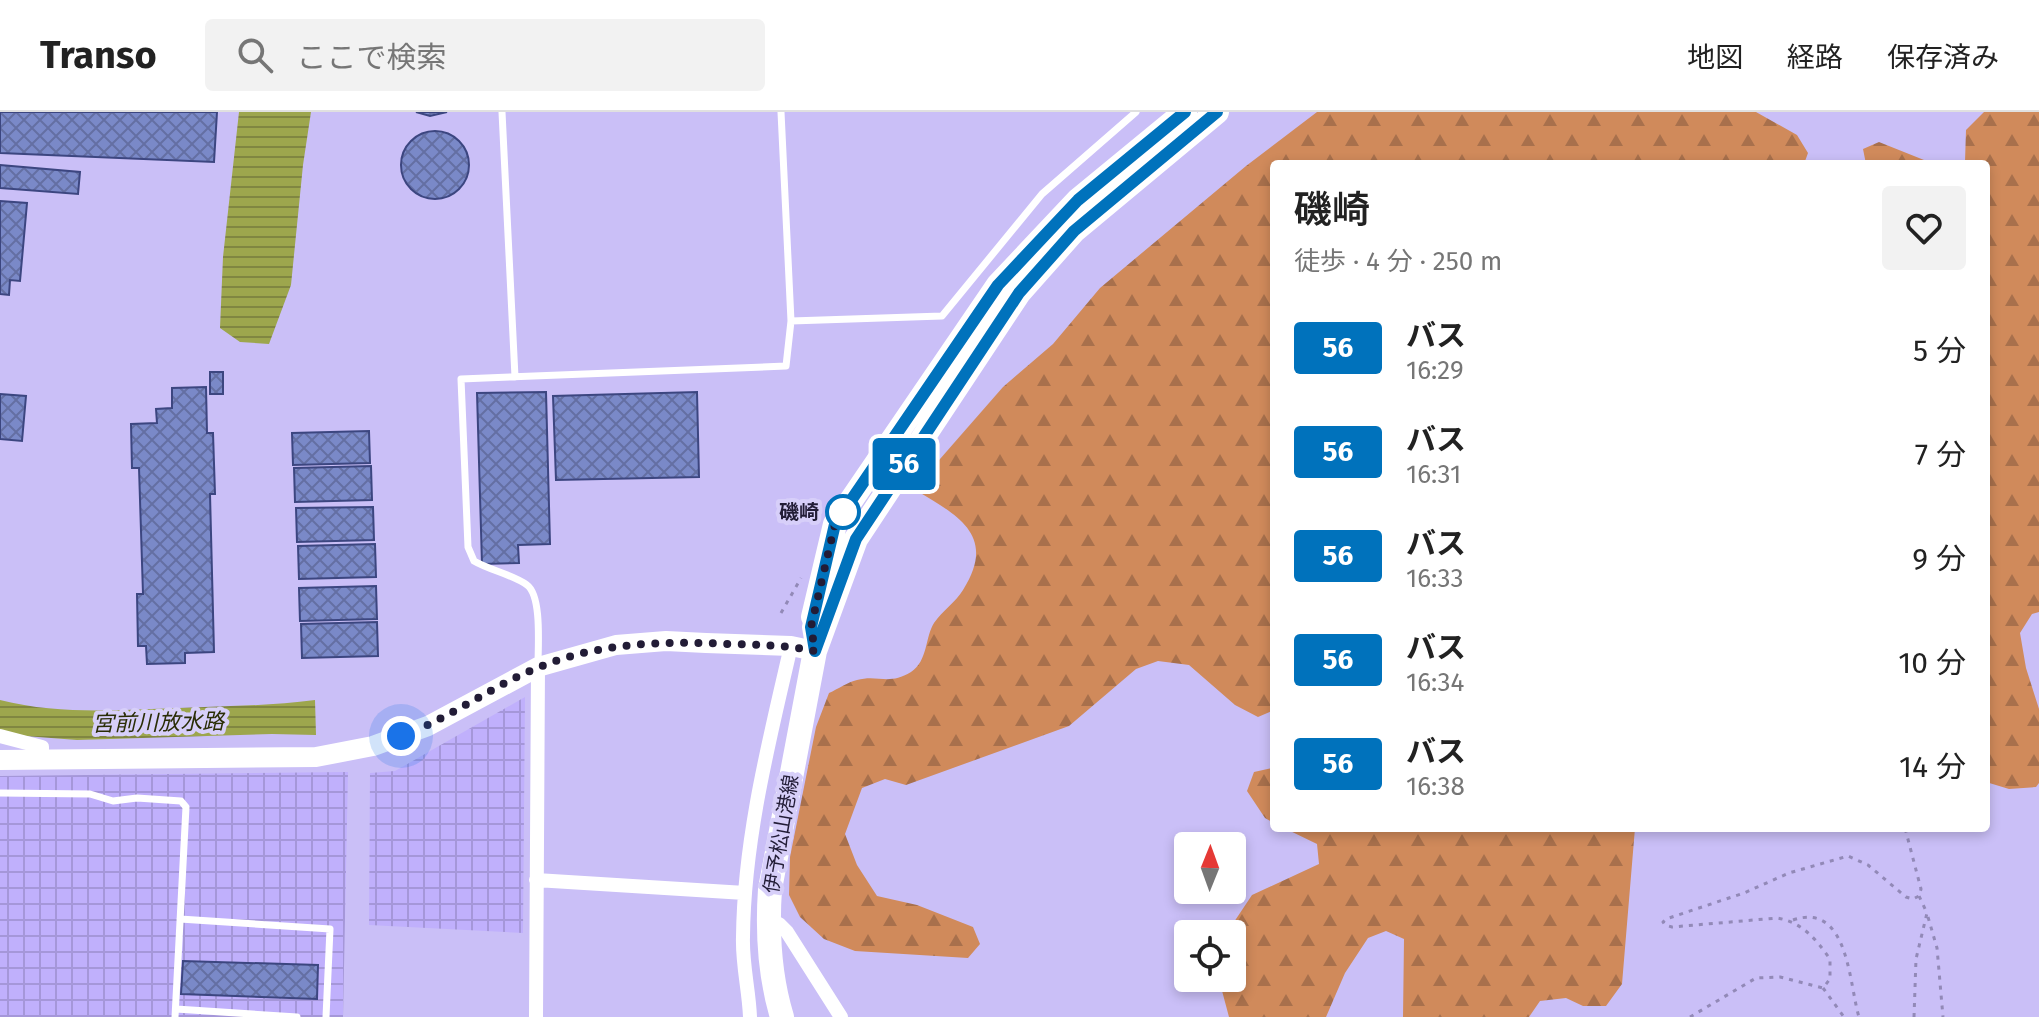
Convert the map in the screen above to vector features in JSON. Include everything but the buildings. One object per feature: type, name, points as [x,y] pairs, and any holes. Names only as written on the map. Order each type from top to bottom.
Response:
[{"type":"main road","name":"伊予松山港線","points":[[782,1017],[770,966],[770,889],[803,649],[835,524],[998,285],[1078,200],[1185,112]]},
{"type":"main road","name":"伊予松山港線","points":[[803,649],[856,539],[1019,293],[1074,231],[1217,112]]},
{"type":"street","points":[[0,760],[316,757],[373,746],[428,726],[538,667],[616,645],[666,641],[803,649],[762,774],[745,893],[743,940],[750,1017]]},
{"type":"street","points":[[536,1017],[538,667]]},
{"type":"street","points":[[0,736],[42,747],[42,759]]},
{"type":"street","points":[[536,880],[745,893]]},
{"type":"street","points":[[768,920],[779,924],[787,932],[841,1017]]},
{"type":"lane","points":[[502,112],[515,377]]},
{"type":"lane","points":[[538,667],[533,593],[526,584],[474,561],[468,547],[461,379],[786,366],[791,321],[781,112]]},
{"type":"lane","points":[[791,321],[942,316],[1042,194],[1136,112]]},
{"type":"lane","points":[[0,793],[90,794],[113,801],[137,798],[181,801],[186,807],[175,1013],[297,1017]]},
{"type":"lane","points":[[180,919],[330,929],[326,1017]]},
{"type":"path","points":[[1906,832],[1921,889],[1919,896],[1937,948],[1943,1017]]},
{"type":"path","points":[[1859,1017],[1842,942],[1832,927],[1809,918],[1672,927],[1663,922],[1789,873],[1848,856],[1868,865],[1906,897],[1913,899],[1919,896]]},
{"type":"path","points":[[1914,1017],[1915,967],[1927,913]]},
{"type":"path","points":[[1791,920],[1802,926],[1830,959],[1830,979],[1823,988]]},
{"type":"path","points":[[1690,1017],[1756,978],[1780,977],[1823,988],[1844,1017]]},
{"type":"shaded area","points":[[525,697],[523,933],[369,925],[370,773],[395,771]]},
{"type":"shaded area","points":[[348,772],[343,1017],[0,1017],[0,776]]},
{"type":"green space","points":[[1317,112],[1756,112],[1797,135],[1808,153],[1805,160],[1270,160],[1270,712],[1258,717],[1235,705],[1189,665],[1158,661],[1136,669],[1069,726],[906,785],[885,779],[862,788],[845,834],[857,865],[877,896],[917,905],[973,927],[980,944],[968,958],[855,951],[824,939],[800,917],[789,895],[790,857],[816,727],[829,693],[857,680],[896,678],[911,672],[920,662],[934,623],[957,599],[973,571],[976,555],[968,530],[947,509],[917,491],[933,467],[1003,387],[1053,344],[1100,288],[1246,166]]},
{"type":"green space","points":[[1984,112],[2039,112],[2039,612],[2032,614],[2020,633],[2026,668],[2039,709],[2039,783],[2036,787],[2009,789],[1990,783],[1990,160],[1965,160],[1966,130]]},
{"type":"green space","points":[[1879,142],[1924,160],[1865,160],[1863,149]]},
{"type":"green space","points":[[1270,768],[1270,821],[1247,791],[1254,772]]},
{"type":"green space","points":[[1292,832],[1635,832],[1622,984],[1606,1006],[1583,1006],[1566,998],[1540,1001],[1529,1017],[1403,1017],[1404,939],[1386,931],[1368,938],[1345,973],[1326,1017],[1229,1017],[1222,992],[1246,992],[1246,920],[1235,920],[1252,895],[1319,864],[1317,844]]},
{"type":"water","points":[[239,112],[311,112],[291,285],[269,344],[240,342],[220,328],[223,257]]},
{"type":"water","name":"宮前川放水路","points":[[0,700],[44,708],[134,710],[315,700],[316,735],[77,740],[25,736],[0,730]]},
{"type":"bus line","name":"56","points":[[1185,112],[1078,200],[998,285],[835,524],[811,627],[815,651],[856,539],[1019,293],[1074,231],[1217,112]]},
{"type":"place","name":"磯崎","points":[[843,512]]},
{"type":"route","points":[[401,736],[428,726],[538,667],[616,645],[666,641],[791,646],[815,651],[811,627],[835,524],[843,512]]}]
